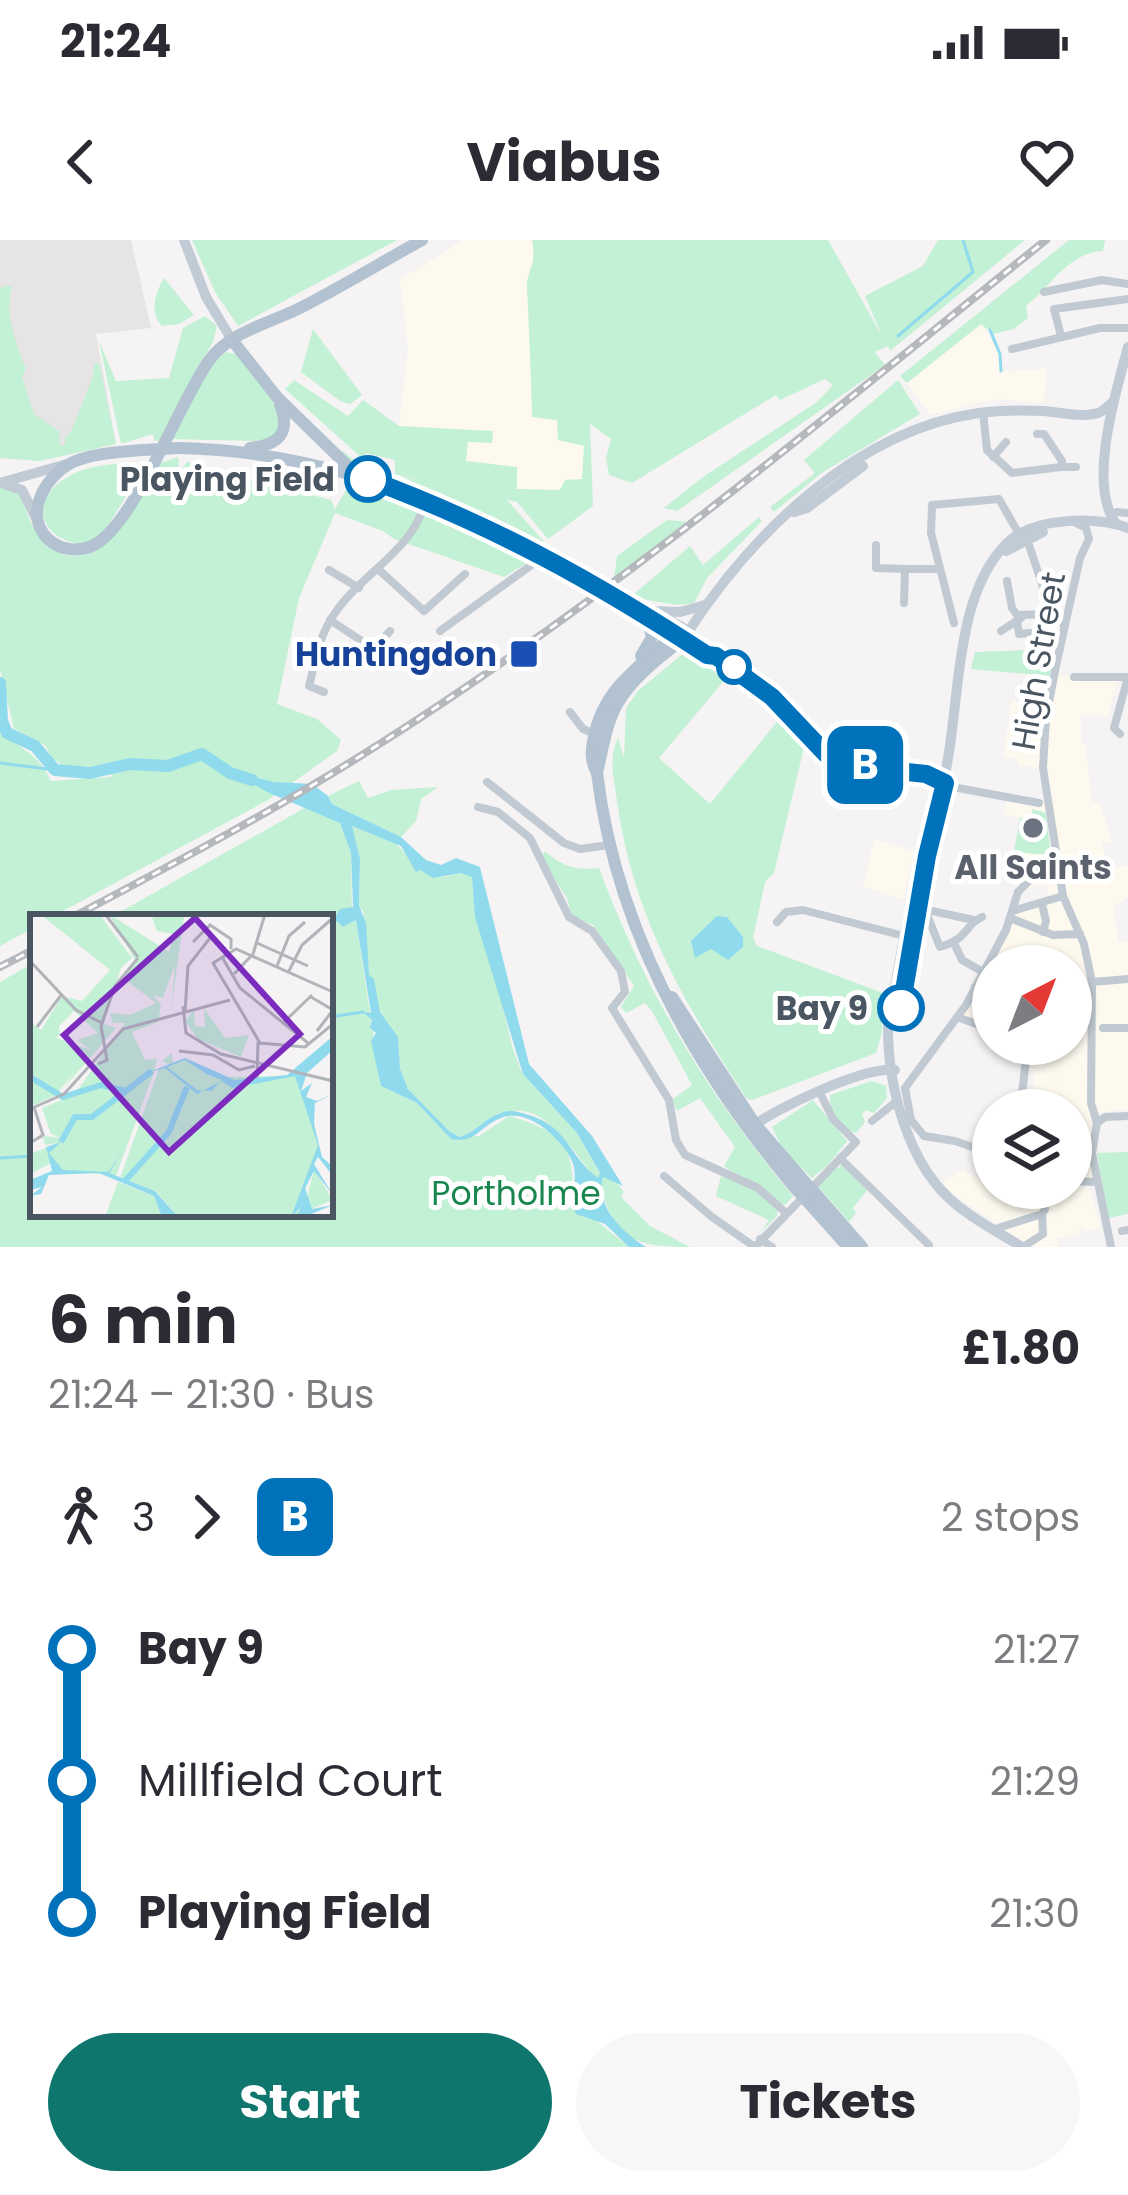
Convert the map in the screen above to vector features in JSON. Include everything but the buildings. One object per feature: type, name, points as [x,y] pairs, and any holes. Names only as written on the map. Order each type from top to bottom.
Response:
[{"type":"main road","points":[[184,240],[197,278],[232,340],[277,397],[357,476]]},
{"type":"main road","points":[[211,358],[232,340],[422,240]]},
{"type":"main road","points":[[0,484],[22,490],[48,539],[64,548],[91,547],[106,536],[130,502],[211,358],[222,324]]},
{"type":"main road","points":[[998,556],[1035,536],[1097,519],[1106,504],[1112,402],[1128,347]]},
{"type":"main road","points":[[231,450],[268,446],[280,438],[286,425],[277,397]]},
{"type":"main road","points":[[593,733],[629,685],[681,633],[764,535],[903,435],[983,412],[1097,413],[1112,402]]},
{"type":"main road","points":[[1072,413],[1091,421],[1107,441]]},
{"type":"main road","points":[[307,461],[314,440],[311,431]]},
{"type":"main road","points":[[0,484],[70,464],[180,448],[307,461],[357,476],[424,500],[544,555],[681,633],[772,697],[808,739],[834,758],[939,781]]},
{"type":"main road","points":[[36,518],[45,487],[70,464]]},
{"type":"main road","points":[[1106,504],[1119,520]]},
{"type":"main road","points":[[1024,1246],[951,1200],[919,1152],[892,1085],[895,1070],[888,1055],[888,1028],[920,859],[946,759],[972,606],[984,575],[1019,534],[1046,525],[1119,520]]},
{"type":"main road","points":[[640,611],[700,607]]},
{"type":"main road","points":[[640,611],[652,637],[608,699],[593,733],[592,764],[609,845],[674,1017],[696,1055],[799,1184],[862,1247]]},
{"type":"main road","points":[[638,662],[681,633]]},
{"type":"main road","points":[[751,1127],[819,1091],[870,1071],[895,1070]]},
{"type":"main road","points":[[779,1109],[768,1129],[799,1184]]},
{"type":"main road","points":[[751,1127],[779,1152]]},
{"type":"main road","points":[[811,1197],[848,1247]]},
{"type":"street","points":[[1044,292],[1102,280],[1128,284]]},
{"type":"street","points":[[1060,336],[1054,309],[1128,299]]},
{"type":"street","points":[[1012,349],[1100,328],[1128,328]]},
{"type":"street","points":[[983,412],[987,450],[1012,473],[1076,467]]},
{"type":"street","points":[[1036,434],[1044,434],[1062,461],[1061,467]]},
{"type":"street","points":[[992,457],[1006,442]]},
{"type":"street","points":[[954,623],[931,533],[932,506],[999,499],[1019,534]]},
{"type":"street","points":[[324,692],[306,690],[330,620],[414,530],[424,500]]},
{"type":"street","name":"High Street","points":[[1080,523],[1089,539],[1064,625],[1044,740],[1055,854],[1063,896],[1083,945]]},
{"type":"street","points":[[764,535],[774,545]]},
{"type":"street","points":[[1029,544],[1040,553],[1052,614],[1064,625]]},
{"type":"street","points":[[876,545],[876,568],[939,569]]},
{"type":"street","points":[[440,631],[544,555]]},
{"type":"street","points":[[904,603],[905,568]]},
{"type":"street","points":[[378,569],[427,613],[462,580]]},
{"type":"street","points":[[329,570],[359,588]]},
{"type":"street","points":[[1007,581],[1019,619],[1018,634],[1030,633]]},
{"type":"street","points":[[1001,632],[1019,619],[1052,614]]},
{"type":"street","points":[[330,620],[378,652],[390,631]]},
{"type":"street","points":[[1074,677],[1128,677],[1114,728],[1120,734]]},
{"type":"street","points":[[570,712],[593,733]]},
{"type":"street","points":[[939,781],[1039,803],[1047,795]]},
{"type":"street","points":[[488,782],[564,843],[580,849],[609,845]]},
{"type":"street","points":[[1039,803],[1051,816]]},
{"type":"street","points":[[478,807],[498,812],[530,838],[569,917],[592,931],[621,970],[625,992],[613,1008],[669,1100],[676,1140],[685,1155],[758,1189],[786,1213]]},
{"type":"street","points":[[998,945],[1018,892],[1055,854]]},
{"type":"street","points":[[1012,911],[1063,896]]},
{"type":"street","points":[[1042,904],[1043,932]]},
{"type":"street","points":[[924,905],[979,919],[954,943],[940,947],[924,905]]},
{"type":"street","points":[[777,922],[786,912],[803,910],[906,937]]},
{"type":"street","points":[[1012,911],[1043,932],[1080,934]]},
{"type":"street","points":[[954,943],[962,960],[972,966]]},
{"type":"street","points":[[1092,984],[1128,979]]},
{"type":"street","name":"High Street","points":[[1092,984],[1098,1028],[1092,1147],[1111,1247]]},
{"type":"street","points":[[905,1088],[972,992]]},
{"type":"street","points":[[957,1017],[972,1022]]},
{"type":"street","points":[[1098,1028],[1128,1028]]},
{"type":"street","points":[[919,1064],[895,1070],[905,1088],[911,1120],[924,1136],[972,1147]]},
{"type":"street","points":[[758,1243],[856,1142],[833,1119],[819,1091]]},
{"type":"street","points":[[872,1121],[897,1101]]},
{"type":"street","points":[[1096,1121],[1128,1116]]},
{"type":"street","points":[[919,1152],[924,1136]]},
{"type":"street","points":[[840,1158],[929,1244]]},
{"type":"street","points":[[664,1176],[712,1217],[772,1247]]},
{"type":"street","points":[[1092,1183],[1096,1183]]},
{"type":"street","points":[[998,1228],[1046,1209]]},
{"type":"street","points":[[1024,1246],[1042,1234],[1042,1214]]},
{"type":"shaded area","points":[[0,240],[131,240],[151,328],[96,334],[116,444],[40,461],[0,458]]},
{"type":"shaded area","points":[[463,240],[532,240],[536,261],[527,281],[532,318],[532,417],[557,420],[584,445],[582,480],[561,490],[517,489],[491,463],[466,461],[468,441],[399,426],[408,349],[400,280]]},
{"type":"shaded area","points":[[982,324],[1000,354],[1001,372],[1046,369],[1044,403],[996,399],[930,415],[907,383]]},
{"type":"shaded area","points":[[1056,675],[1118,679],[1107,716],[1081,715],[1081,743],[1085,744],[1092,802],[1100,803],[1112,841],[1102,843],[1107,867],[1128,866],[1128,897],[1114,907],[1118,941],[1128,942],[1128,1109],[1092,1114],[1092,1089],[1032,1089],[1035,1071],[1028,1069],[1028,1065],[1092,1065],[1092,945],[994,945],[1012,911],[1049,901],[1047,887],[1041,885],[1015,892],[1025,851],[1051,853],[1046,815],[1032,810],[1033,816],[1020,818],[1004,814],[1007,799],[1046,802],[1044,768],[1018,766],[1018,759],[1003,758],[1012,701],[1021,698],[1030,705],[1033,695],[1047,697]]},
{"type":"shaded area","points":[[874,839],[914,851],[903,899],[863,886]]},
{"type":"shaded area","points":[[972,988],[972,1022],[957,1017]]},
{"type":"shaded area","points":[[963,1170],[972,1175],[972,1207],[950,1192],[943,1182]]},
{"type":"shaded area","points":[[1092,1199],[1101,1228],[1079,1229],[1080,1234],[1057,1239],[1058,1247],[1031,1247],[975,1209],[1092,1209]]},
{"type":"green space","points":[[192,240],[397,240],[238,326],[215,292]]},
{"type":"green space","points":[[532,240],[828,240],[882,336],[865,296],[923,266],[938,240],[1025,240],[890,351],[888,346],[875,352],[885,365],[677,511],[664,508],[817,402],[833,385],[825,379],[780,400],[776,395],[632,483],[609,475],[606,458],[611,439],[590,424],[593,506],[548,539],[517,502],[507,500],[547,545],[539,548],[359,471],[340,454],[343,451],[366,470],[416,480],[395,474],[395,460],[366,453],[364,460],[285,389],[294,380],[348,416],[363,400],[399,426],[493,431],[492,443],[468,442],[466,461],[517,467],[517,489],[560,490],[565,480],[582,479],[584,446],[558,440],[557,420],[532,417],[527,288]]},
{"type":"green space","points":[[1069,240],[1105,240],[1103,251],[1080,257],[1060,272],[1026,306],[1028,318],[1014,329],[993,334],[981,324],[907,383],[900,376]]},
{"type":"green space","points":[[164,278],[194,315],[179,324],[162,326],[156,315],[156,296]]},
{"type":"green space","points":[[12,287],[12,328],[34,414],[59,431],[60,446],[65,445],[94,364],[99,363],[116,444],[40,461],[0,458],[0,288]]},
{"type":"green space","points":[[205,316],[217,326],[213,342],[164,440],[154,441],[153,434],[121,444],[99,341],[116,381],[169,378],[183,328]]},
{"type":"green space","points":[[313,329],[362,395],[350,404],[301,372]]},
{"type":"green space","points":[[225,352],[236,354],[273,401],[280,431],[267,440],[254,441],[170,439],[210,364]]},
{"type":"green space","points":[[898,380],[920,414],[823,472],[774,512],[770,507],[815,473],[804,460]]},
{"type":"green space","points":[[178,457],[180,473],[187,462],[331,500],[335,509],[350,483],[535,558],[504,577],[335,513],[299,598],[277,704],[317,719],[341,740],[337,751],[268,800],[58,914],[30,914],[30,930],[0,946],[0,726],[51,781],[111,777],[115,766],[65,767],[45,745],[14,729],[0,669],[0,488],[17,491],[38,534],[58,551],[77,556],[95,551],[111,538],[160,463]]},
{"type":"green space","points":[[147,462],[101,537],[81,545],[54,533],[47,524],[44,504],[71,475],[99,466]]},
{"type":"green space","points":[[759,517],[762,521],[707,578],[694,603],[677,605],[633,595],[690,546],[703,565]]},
{"type":"green space","points":[[667,520],[688,522],[614,578],[617,556]]},
{"type":"green space","points":[[1032,650],[1033,655],[1053,656],[1050,676],[971,669],[975,652]]},
{"type":"green space","points":[[685,652],[728,676],[659,758],[710,804],[785,712],[806,739],[774,873],[765,882],[753,938],[757,946],[883,993],[876,1053],[752,1100],[702,1028],[664,958],[635,883],[614,784],[613,753],[618,738],[624,757],[626,708],[638,691]]},
{"type":"green space","points":[[359,781],[368,798],[391,790],[438,787],[421,799],[416,821],[401,837],[332,804],[328,796]]},
{"type":"green space","name":"Portholme","points":[[308,806],[340,822],[351,853],[352,921],[356,920],[381,1086],[417,1103],[451,1139],[479,1136],[509,1116],[552,1134],[568,1154],[571,1200],[629,1247],[0,1247],[0,982],[30,965],[30,1217],[333,1217],[333,914],[116,914]]},
{"type":"green space","points":[[1032,809],[1046,813],[1051,855],[1014,852],[1020,818],[1033,816]]},
{"type":"green space","points":[[351,826],[394,841],[420,870],[443,877],[472,876],[522,1073],[577,1133],[600,1174],[597,1179],[557,1131],[532,1113],[501,1113],[460,1137],[408,1089],[400,1069],[398,1037],[380,1012],[369,975],[359,907],[360,859]]},
{"type":"green space","points":[[544,851],[570,866],[599,868],[637,958],[681,1041],[793,1196],[785,1205],[777,1203],[777,1216],[761,1232],[769,1220],[716,1196],[721,1176],[756,1188],[724,1166],[735,1147],[700,1098],[677,1111],[672,1100],[692,1085],[645,1003],[626,1013],[621,1007],[634,986],[593,925],[572,916],[567,898],[542,860]]},
{"type":"green space","points":[[872,1081],[886,1086],[887,1098],[874,1113],[866,1110],[862,1114],[865,1122],[856,1133],[836,1119],[830,1095]]},
{"type":"green space","points":[[813,1100],[847,1141],[812,1178],[783,1150],[772,1127]]},
{"type":"green space","points":[[1128,1152],[1128,1214],[1108,1218],[1097,1153]]},
{"type":"green space","points":[[841,1164],[868,1189],[849,1222],[816,1184]]},
{"type":"green space","points":[[603,1176],[617,1183],[624,1192],[621,1197],[650,1226],[690,1247],[641,1242],[620,1228],[605,1201],[599,1182]]},
{"type":"water","points":[[233,772],[274,782],[312,784],[332,804],[401,837],[426,860],[441,865],[456,858],[480,867],[529,1064],[592,1136],[623,1186],[603,1177],[607,1208],[646,1247],[629,1247],[605,1224],[576,1214],[571,1159],[542,1126],[511,1116],[467,1139],[451,1139],[417,1103],[381,1086],[371,1041],[376,1033],[363,1012],[371,1013],[356,920],[343,927],[334,919],[340,909],[353,907],[351,853],[340,823]],"holes":[[[352,826],[401,846],[416,872],[433,878],[461,873],[472,877],[475,917],[523,1074],[577,1133],[600,1173],[598,1178],[542,1120],[505,1112],[460,1137],[408,1089],[400,1069],[398,1037],[380,1012],[374,979],[369,975],[366,923],[359,906],[360,859]]]},
{"type":"water","points":[[717,916],[727,917],[743,937],[743,947],[728,960],[711,949],[695,958],[691,941]]},
{"type":"waterway","points":[[898,336],[973,272],[963,240]]},
{"type":"waterway","points":[[990,330],[1001,371]]},
{"type":"waterway","points":[[0,683],[7,733],[35,746],[55,770],[90,773],[130,764],[168,766],[202,754],[230,773],[252,780]]},
{"type":"waterway","points":[[0,763],[55,770]]},
{"type":"waterway","points":[[333,1017],[363,1012]]},
{"type":"waterway","points":[[0,1158],[30,1156]]},
{"type":"railway","points":[[79,914],[305,789],[468,686],[720,501],[1046,240]]},
{"type":"railway","points":[[0,967],[30,952]]},
{"type":"bus line","name":"B","points":[[368,479],[550,558],[646,619],[716,656],[772,697],[826,754],[926,774],[945,783],[927,856],[901,1008]]},
{"type":"place","name":"Playing Field","points":[[368,479]]},
{"type":"place","name":"Huntingdon","points":[[524,654]]},
{"type":"place","name":"All Saints","points":[[1033,828]]},
{"type":"place","name":"Bay 9","points":[[901,1008]]}]
